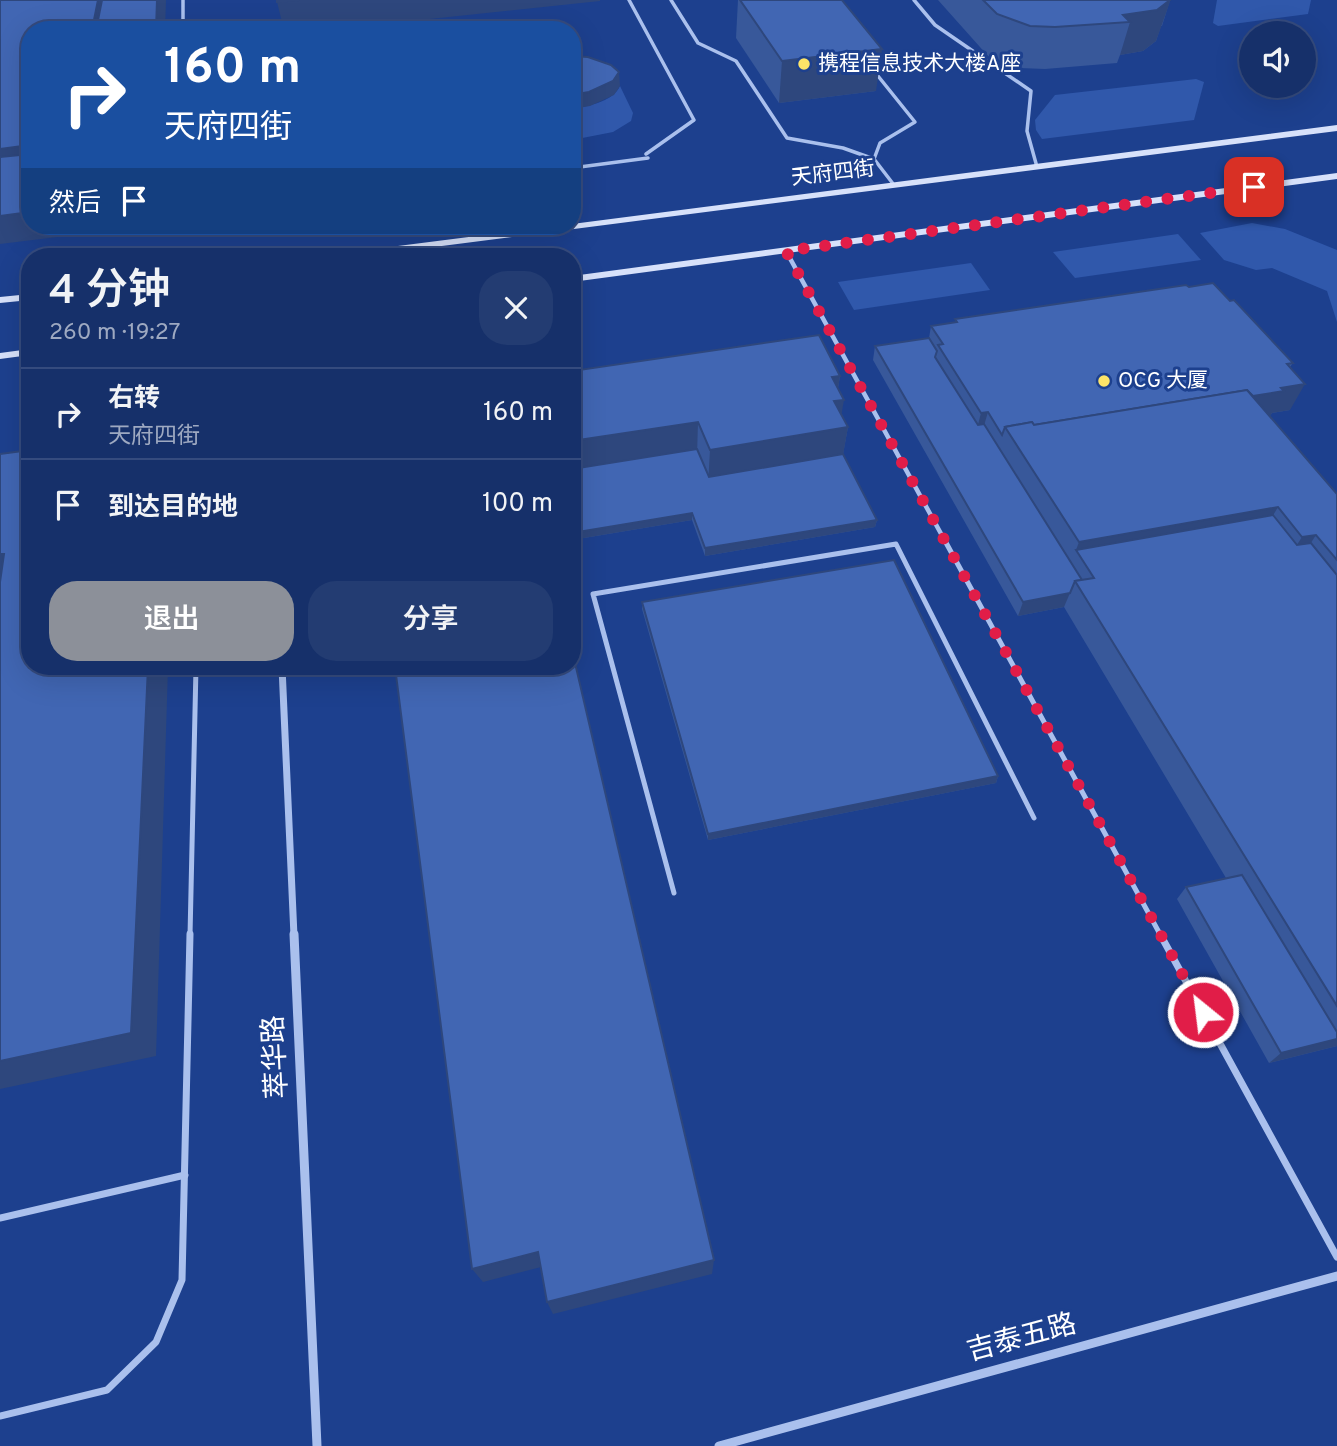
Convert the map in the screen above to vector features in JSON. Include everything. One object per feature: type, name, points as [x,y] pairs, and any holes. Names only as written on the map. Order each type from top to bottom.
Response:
[{"type":"main road","name":"天府四街","points":[[581,225],[1337,128]]},
{"type":"main road","points":[[581,278],[1337,176]]},
{"type":"main road","name":"天府四街","points":[[405,248],[506,235]]},
{"type":"main road","points":[[0,300],[21,298]]},
{"type":"main road","points":[[0,356],[21,353]]},
{"type":"street","name":"萃华路","points":[[282,675],[317,1446]]},
{"type":"street","name":"吉泰五路","points":[[719,1446],[1337,1276]]},
{"type":"lane","points":[[183,0],[183,21]]},
{"type":"lane","points":[[581,167],[647,156],[694,120],[629,0]]},
{"type":"lane","points":[[671,0],[698,43],[736,61],[787,138],[843,149],[874,159],[894,185]]},
{"type":"lane","points":[[914,0],[934,25],[1031,92],[1027,131],[1037,167]]},
{"type":"lane","points":[[873,69],[915,122],[880,143],[874,159]]},
{"type":"lane","points":[[786,251],[1337,1257]]},
{"type":"lane","points":[[674,893],[593,594],[896,544],[1034,818]]},
{"type":"lane","points":[[0,1416],[107,1390],[156,1342],[182,1280],[196,675]]},
{"type":"lane","points":[[0,1218],[185,1175]]},
{"type":"shaded area","points":[[1217,0],[1311,0],[1308,14],[1239,21],[1239,23],[1218,26],[1213,23]]},
{"type":"shaded area","points":[[1196,79],[1204,82],[1194,120],[1042,139],[1036,130],[1035,120],[1055,95]]},
{"type":"shaded area","points":[[620,86],[633,113],[631,121],[613,132],[581,138],[581,107],[607,99]]},
{"type":"shaded area","points":[[1252,223],[1285,229],[1337,250],[1337,322],[1327,291],[1272,268],[1256,270],[1224,260],[1200,233]]},
{"type":"shaded area","points":[[1178,234],[1201,260],[1075,278],[1053,252]]},
{"type":"shaded area","points":[[971,263],[990,290],[854,310],[838,282]]},
{"type":"building","points":[[0,0],[98,0],[94,21],[21,21],[21,146],[0,149]]},
{"type":"building","points":[[102,0],[157,0],[156,21],[98,21]]},
{"type":"building","points":[[740,0],[842,0],[882,49],[782,61]]},
{"type":"building","points":[[983,0],[1170,0],[1157,10],[1123,15],[1130,22],[1055,27],[1030,26],[997,14]]},
{"type":"building","points":[[581,57],[611,65],[619,72],[613,81],[581,93]]},
{"type":"building","points":[[21,155],[21,213],[0,216],[0,157]]},
{"type":"building","name":"OCG 大厦","points":[[1213,283],[1230,301],[1234,300],[1293,363],[1287,364],[1305,384],[1253,396],[1247,390],[1034,425],[1032,422],[1005,427],[1002,435],[988,412],[981,413],[938,345],[943,344],[931,326],[957,322],[955,319]]},
{"type":"building","points":[[819,335],[840,376],[832,377],[844,400],[834,401],[848,427],[710,450],[698,422],[581,440],[581,370]]},
{"type":"building","points":[[929,338],[937,351],[935,357],[978,425],[984,424],[1082,580],[1075,581],[1070,593],[1023,602],[875,346]]},
{"type":"building","points":[[1247,390],[1337,494],[1337,560],[1316,535],[1302,537],[1278,507],[1079,542],[1005,427],[1032,422],[1034,425]]},
{"type":"building","points":[[697,449],[709,477],[843,454],[877,520],[705,548],[692,513],[581,532],[581,468]]},
{"type":"building","points":[[21,451],[21,675],[148,675],[131,1033],[0,1061],[0,582],[4,554],[0,554],[0,454]]},
{"type":"building","points":[[1273,515],[1297,545],[1311,543],[1337,575],[1337,1006],[1075,581],[1094,578],[1076,550]]},
{"type":"building","points":[[894,560],[998,776],[708,834],[642,602]]},
{"type":"building","points":[[396,675],[578,675],[714,1260],[547,1302],[538,1252],[472,1269]]},
{"type":"building","points":[[1242,875],[1337,1032],[1337,1039],[1281,1053],[1186,887]]},
{"type":"place","name":"携程信息技术大楼A座","points":[[804,64]]},
{"type":"place","name":"OCG 大厦","points":[[1104,381]]},
{"type":"route","points":[[1203,1012],[786,251],[1254,187]]}]
